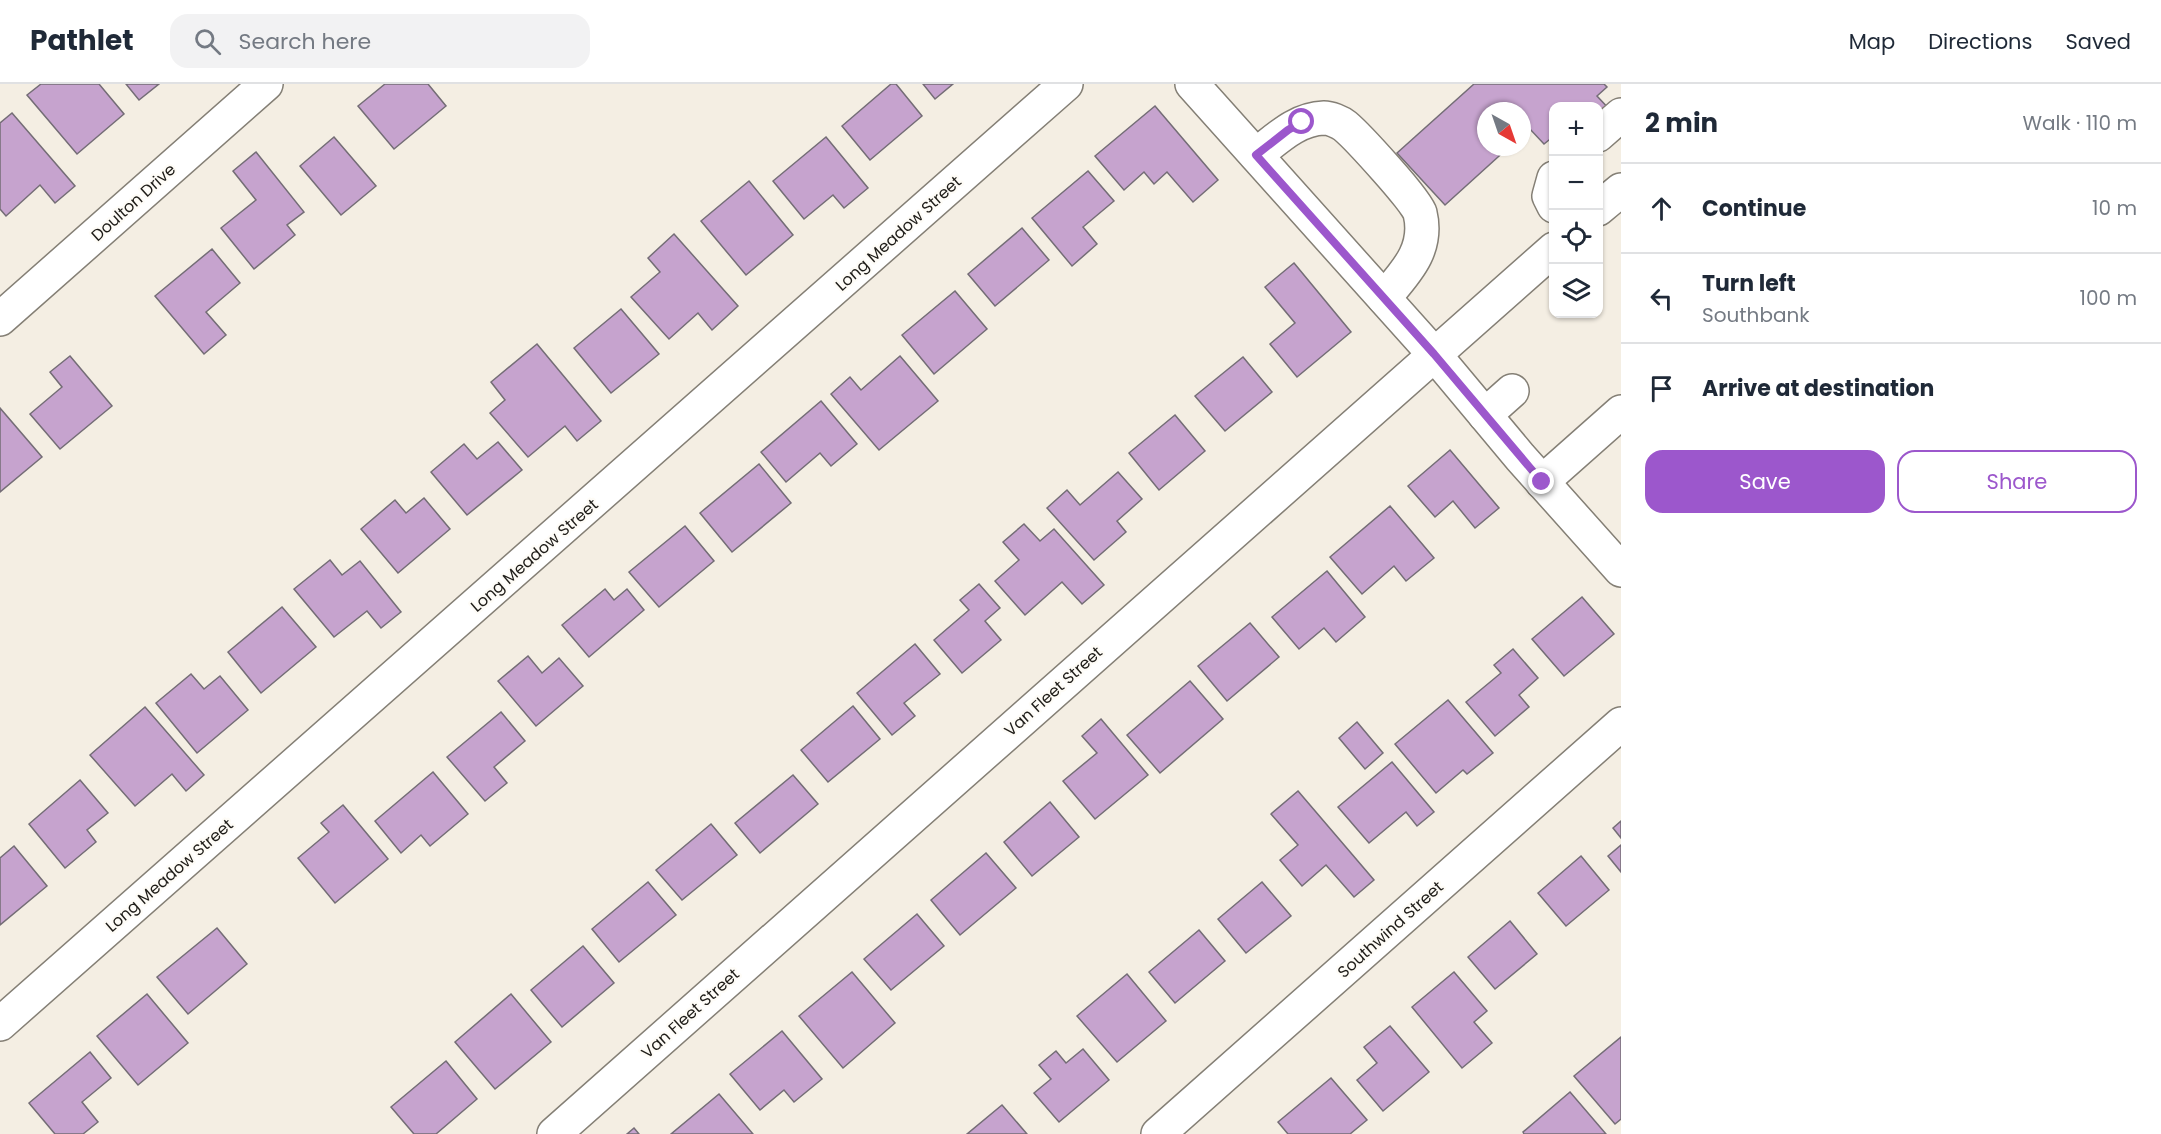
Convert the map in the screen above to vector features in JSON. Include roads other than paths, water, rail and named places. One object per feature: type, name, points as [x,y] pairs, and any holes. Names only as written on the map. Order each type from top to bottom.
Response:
[{"type":"street","name":"Doulton Drive","points":[[0,319],[266,84]]},
{"type":"street","name":"Long Meadow Street","points":[[0,1024],[1066,84]]},
{"type":"street","points":[[1192,84],[1434,354],[1542,482],[1621,570]]},
{"type":"street","points":[[1603,131],[1621,115]]},
{"type":"street","points":[[1256,155],[1302,122],[1326,118],[1343,124],[1404,190],[1420,211],[1420,243],[1412,264],[1384,298]]},
{"type":"street","points":[[1603,206],[1621,190]]},
{"type":"street","name":"Van Fleet Street","points":[[554,1134],[1549,253]]},
{"type":"street","points":[[1485,415],[1512,391]]},
{"type":"street","points":[[1542,482],[1621,412]]},
{"type":"street","name":"Southwind Street","points":[[1158,1134],[1621,724]]}]
